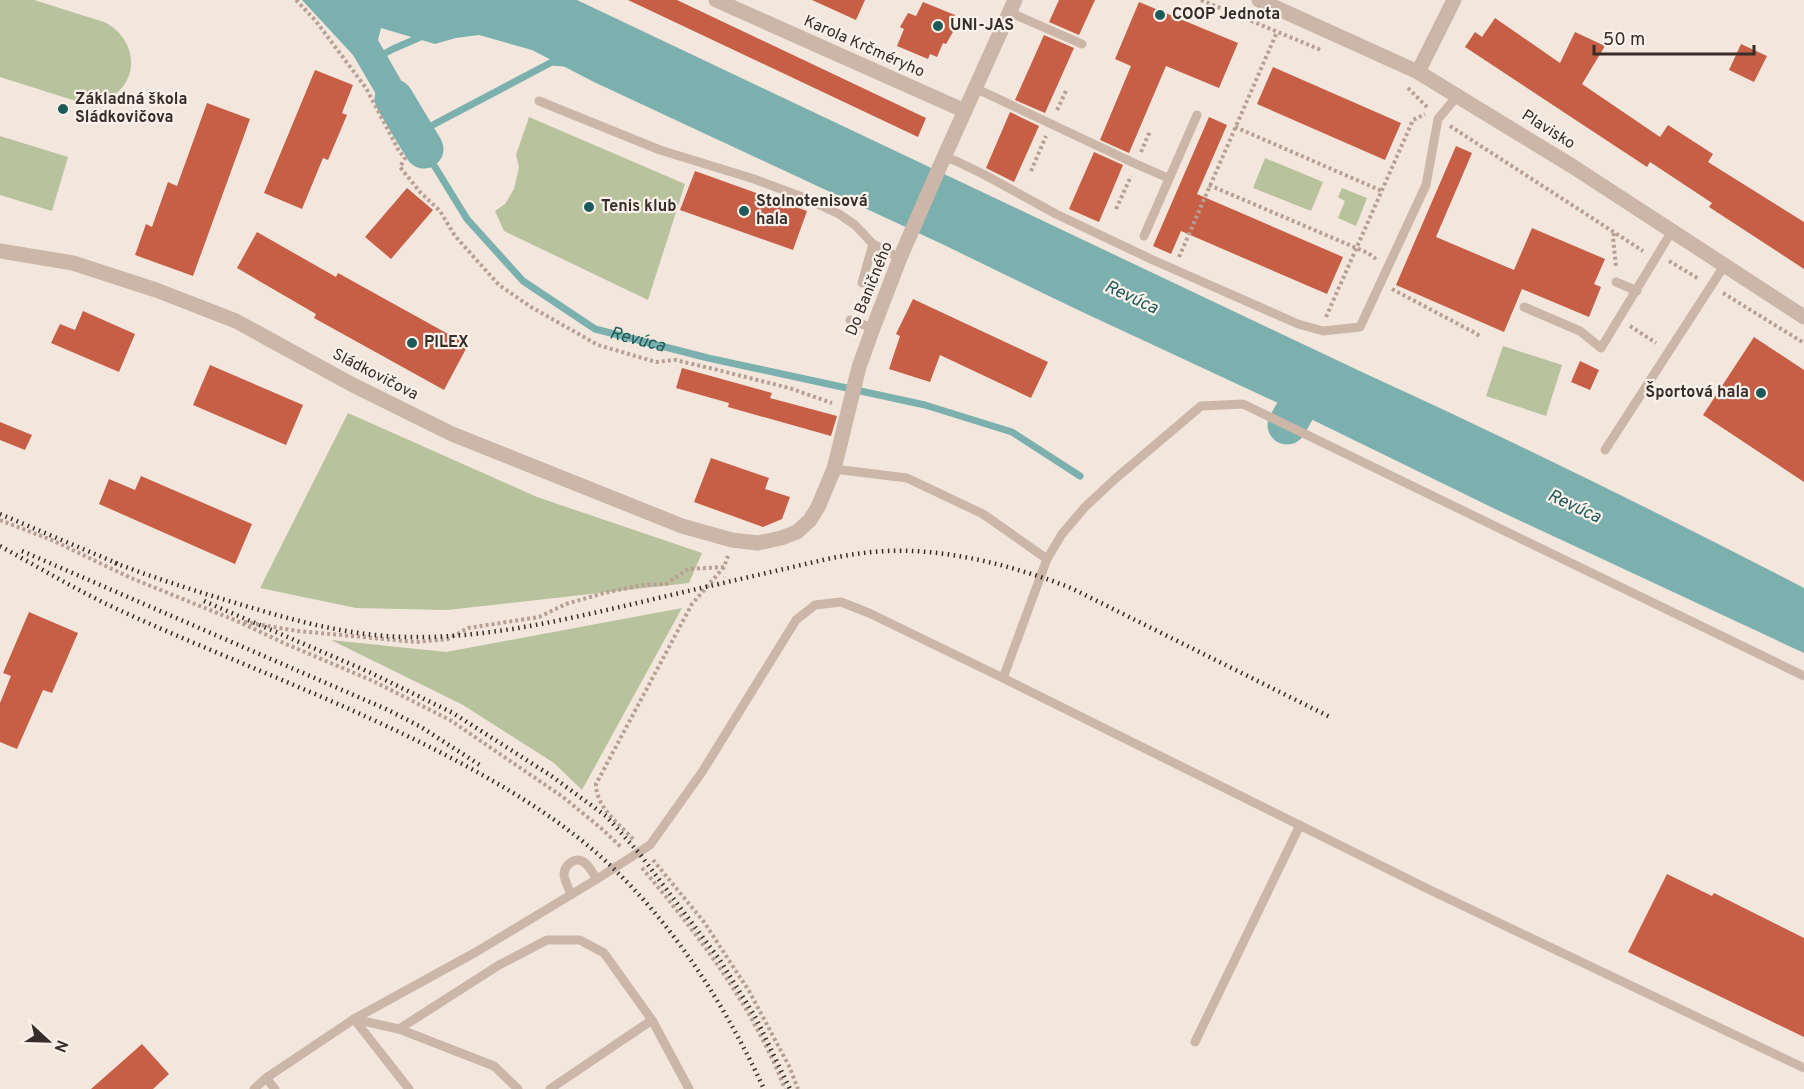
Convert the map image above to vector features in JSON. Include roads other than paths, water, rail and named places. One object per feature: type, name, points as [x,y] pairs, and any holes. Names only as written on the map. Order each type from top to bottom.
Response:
[{"type":"street","name":"Karola Krčméryho","points":[[716,0],[965,111]]},
{"type":"street","name":"Plavisko","points":[[1259,0],[1418,72],[1458,95],[1572,166],[1804,317]]},
{"type":"street","points":[[1418,72],[1454,0]]},
{"type":"street","name":"Do Baničného","points":[[732,540],[758,543],[797,532],[810,520],[818,507],[834,469],[859,367],[900,258],[1012,6]]},
{"type":"street","name":"Sládkovičova","points":[[0,251],[73,263],[166,294],[236,321],[351,384],[452,434],[682,526],[732,540]]},
{"type":"lane","points":[[1012,6],[1082,44]]},
{"type":"lane","points":[[975,88],[1168,178]]},
{"type":"lane","points":[[942,161],[956,161],[1056,214],[1174,270],[1298,324],[1323,331],[1360,327],[1426,185],[1438,118],[1458,95]]},
{"type":"lane","points":[[539,101],[660,150],[754,178],[805,198],[839,214],[855,225],[873,244],[900,258]]},
{"type":"lane","points":[[1144,236],[1197,115]]},
{"type":"lane","points":[[1524,307],[1580,331],[1601,348],[1672,231]]},
{"type":"lane","points":[[862,283],[873,244]]},
{"type":"lane","points":[[1605,450],[1724,266]]},
{"type":"lane","points":[[1616,282],[1637,291]]},
{"type":"lane","points":[[850,320],[873,328]]},
{"type":"lane","points":[[1004,678],[1047,559],[1062,534],[1085,507],[1201,406],[1243,404],[1804,676]]},
{"type":"lane","points":[[834,469],[907,478],[983,514],[1047,559]]},
{"type":"lane","points":[[254,1089],[266,1078],[354,1020],[476,952],[650,845],[702,772],[796,620],[815,605],[840,602],[870,613],[1437,893],[1804,1068]]},
{"type":"lane","points":[[1195,1042],[1300,825]]},
{"type":"lane","points":[[571,895],[564,875],[567,866],[573,860],[585,863],[597,879]]},
{"type":"lane","points":[[399,1029],[499,965],[547,940],[580,940],[604,953],[652,1020],[689,1089]]},
{"type":"lane","points":[[354,1020],[399,1029],[494,1066],[518,1089]]},
{"type":"lane","points":[[354,1020],[409,1089]]},
{"type":"lane","points":[[550,1089],[652,1020]]},
{"type":"lane","points":[[266,1078],[275,1089]]},
{"type":"water","points":[[302,0],[577,0],[1530,451],[1804,588],[1804,653],[1493,508],[1276,402],[942,244],[594,82],[532,50],[479,35],[435,44],[381,28],[378,40],[410,96],[407,99],[420,125],[427,128],[430,140],[410,152],[353,55]]},
{"type":"waterway","points":[[378,57],[425,35]]},
{"type":"waterway","points":[[427,128],[552,62],[564,63]]},
{"type":"waterway","name":"Revúca","points":[[394,99],[424,149]]},
{"type":"waterway","name":"Revúca","points":[[424,149],[467,219],[523,281],[595,329],[708,358],[925,405],[1012,432],[1080,476]]},
{"type":"waterway","name":"Revúca","points":[[1287,425],[1311,383]]},
{"type":"railway","points":[[0,514],[121,565]]},
{"type":"railway","points":[[0,546],[119,610],[339,704],[426,745],[507,789],[564,827],[615,870],[660,919],[680,945],[734,1030],[764,1089]]},
{"type":"railway","points":[[22,551],[386,709],[421,727],[483,767]]},
{"type":"railway","points":[[115,563],[205,594],[310,624],[367,634],[418,637],[513,629],[849,555],[886,551],[932,552],[1004,566],[1071,588],[1330,717]]},
{"type":"railway","points":[[204,601],[369,672],[453,713],[550,775],[606,816],[639,853],[720,960],[756,1018],[790,1089]]},
{"type":"place","name":"COOP Jednota","points":[[1160,15]]},
{"type":"place","name":"UNI-JAS","points":[[938,26]]},
{"type":"place","name":"Základná škola Sládkovičova","points":[[63,109]]},
{"type":"place","name":"Tenis klub","points":[[589,207]]},
{"type":"place","name":"Stolnotenisová hala","points":[[744,211]]},
{"type":"place","name":"PILEX","points":[[412,343]]},
{"type":"place","name":"Športová hala","points":[[1761,393]]}]
